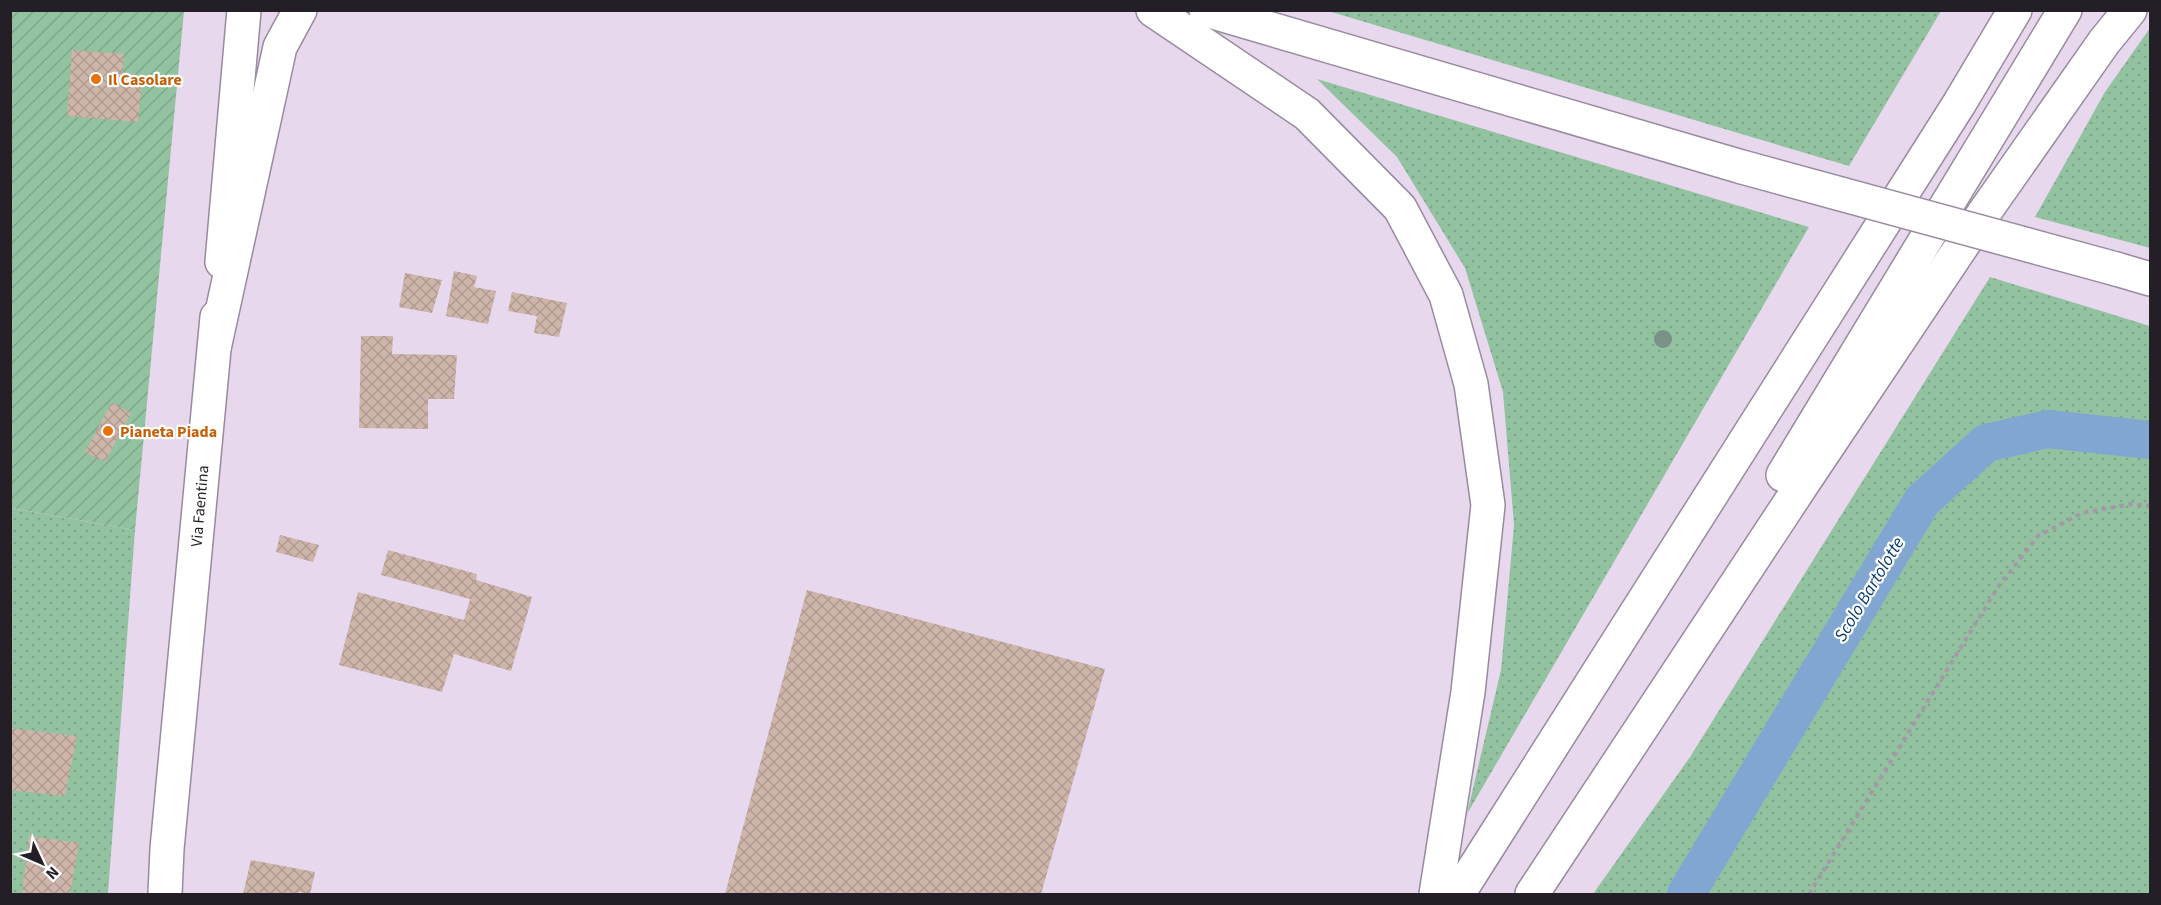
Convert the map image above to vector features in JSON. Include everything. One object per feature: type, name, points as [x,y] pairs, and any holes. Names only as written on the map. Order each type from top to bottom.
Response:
[{"type":"main road","name":"Via Faentina","points":[[165,894],[168,837],[244,10]]},
{"type":"main road","points":[[215,344],[280,47],[300,10]]},
{"type":"main road","points":[[1153,10],[1308,114],[1400,208],[1446,296],[1471,384],[1488,505],[1468,692],[1436,894]]},
{"type":"main road","points":[[1206,10],[1742,167],[2151,279]]},
{"type":"main road","points":[[1458,894],[1959,104],[2015,10]]},
{"type":"main road","points":[[1530,894],[2065,10]]},
{"type":"main road","points":[[1530,894],[1984,213],[2104,42],[2130,10]]},
{"type":"path","points":[[1809,894],[1998,587],[2038,536],[2082,513],[2131,504],[2151,506]]},
{"type":"green space","points":[[10,11],[184,11],[135,530],[11,508]]},
{"type":"green space","points":[[1328,11],[1941,11],[1849,166]]},
{"type":"green space","points":[[2150,28],[2150,248],[2035,217],[2105,92]]},
{"type":"green space","points":[[1317,79],[1809,227],[1467,814],[1501,670],[1514,525],[1503,392],[1465,268],[1397,157]]},
{"type":"green space","points":[[1990,277],[2150,326],[2150,894],[1593,894],[1690,757]]},
{"type":"green space","points":[[10,508],[135,530],[108,894],[11,894]]},
{"type":"building","points":[[72,50],[124,54],[122,78],[142,79],[138,122],[67,116]]},
{"type":"building","points":[[454,271],[477,276],[474,287],[496,291],[488,324],[446,316]]},
{"type":"building","points":[[405,273],[442,280],[432,313],[399,307]]},
{"type":"building","points":[[512,292],[567,303],[559,337],[534,333],[537,316],[508,311]]},
{"type":"building","points":[[361,336],[393,336],[392,354],[457,355],[454,399],[428,399],[428,429],[359,428]]},
{"type":"building","points":[[112,402],[131,413],[105,462],[85,452]]},
{"type":"building","points":[[280,535],[319,545],[313,562],[276,552]]},
{"type":"building","points":[[388,550],[477,574],[476,580],[532,597],[511,671],[454,654],[442,692],[339,665],[358,592],[464,620],[470,599],[381,575]]},
{"type":"building","points":[[807,590],[1105,669],[1041,894],[725,894]]},
{"type":"building","points":[[10,728],[77,736],[65,796],[10,790]]},
{"type":"building","points":[[29,836],[79,843],[70,894],[22,894]]},
{"type":"building","points":[[251,860],[315,872],[310,894],[299,892],[299,894],[243,894]]},
{"type":"waterway","name":"Scolo Bartolotte","points":[[1686,894],[1922,501],[1986,443],[2048,429],[2150,440]]},
{"type":"place","name":"Il Casolare","points":[[96,79]]},
{"type":"place","name":"Pianeta Piada","points":[[108,431]]}]
